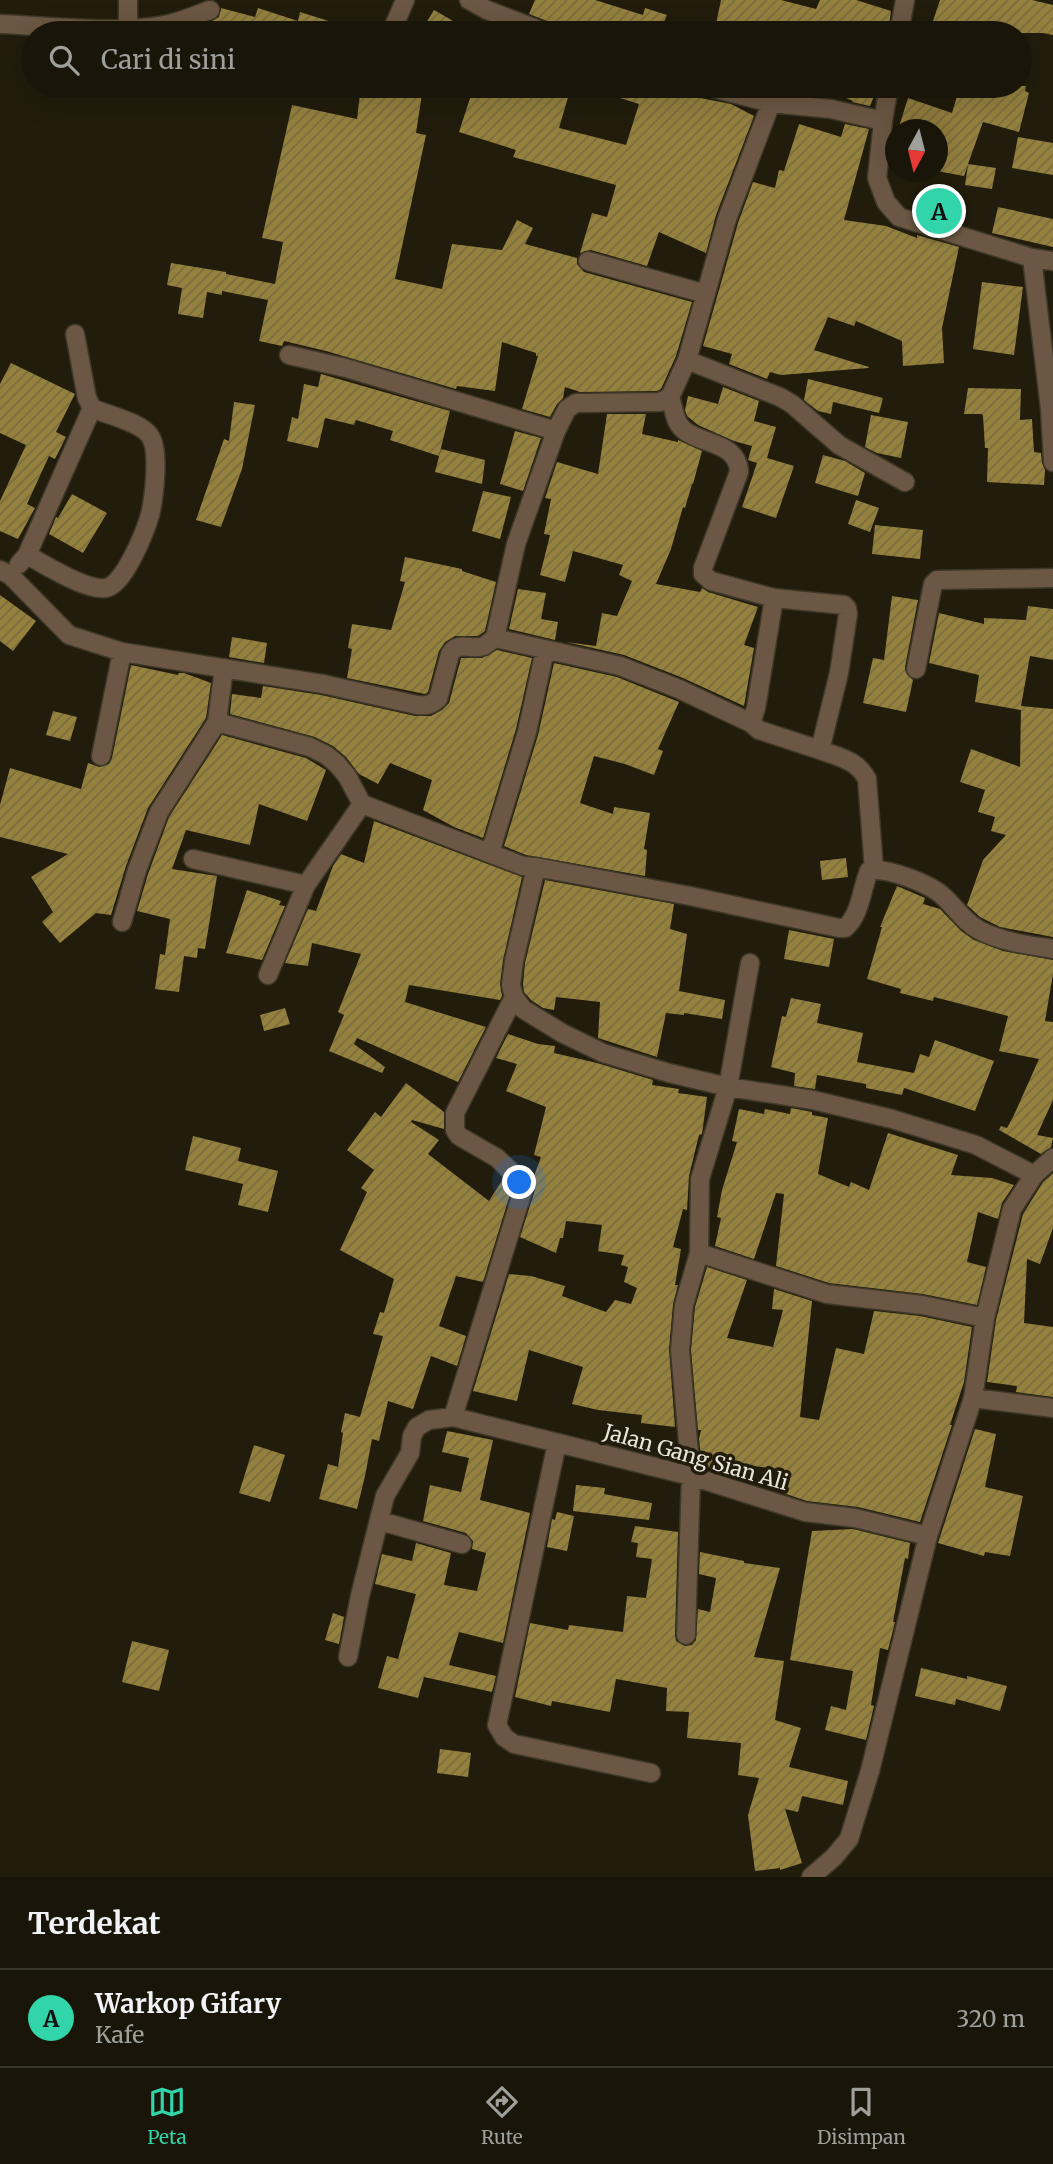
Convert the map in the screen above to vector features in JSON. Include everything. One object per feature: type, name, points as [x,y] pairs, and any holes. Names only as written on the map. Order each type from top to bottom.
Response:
[{"type":"street","points":[[128,0],[128,21]]},
{"type":"street","points":[[396,21],[405,0]]},
{"type":"street","points":[[470,0],[516,21]]},
{"type":"street","points":[[901,21],[905,0]]},
{"type":"street","points":[[176,21],[210,9]]},
{"type":"street","points":[[0,24],[21,25]]},
{"type":"street","points":[[752,98],[771,103],[831,109],[883,121]]},
{"type":"street","points":[[887,98],[877,178],[886,202],[899,218],[1032,258],[1053,261]]},
{"type":"street","points":[[92,408],[27,555],[5,572],[69,635],[122,652],[323,684],[429,706],[438,699],[453,648],[482,647],[495,638],[516,544],[556,431],[567,409],[576,403],[660,402],[670,397],[687,360],[735,194],[771,103]]},
{"type":"street","points":[[1032,258],[1051,409],[1053,462]]},
{"type":"street","points":[[587,261],[706,294]]},
{"type":"street","points":[[27,555],[80,582],[106,588],[114,585],[133,557],[150,515],[156,458],[154,446],[149,434],[134,424],[92,408],[87,398],[75,334]]},
{"type":"street","points":[[289,355],[346,368],[556,431]]},
{"type":"street","points":[[687,360],[780,397],[792,404],[839,445],[905,482]]},
{"type":"street","points":[[670,397],[678,425],[688,433],[727,449],[739,464],[739,472],[704,574],[711,580],[774,598],[844,605],[848,610],[839,673],[820,750]]},
{"type":"street","points":[[916,669],[933,584],[937,580],[1053,578]]},
{"type":"street","points":[[751,723],[774,598]]},
{"type":"street","points":[[495,638],[620,666],[679,689],[751,723],[759,730],[853,762],[867,779],[874,869]]},
{"type":"street","points":[[490,853],[527,732],[545,650]]},
{"type":"street","points":[[101,756],[122,652]]},
{"type":"street","points":[[122,922],[136,870],[159,812],[217,722],[224,668]]},
{"type":"street","points":[[217,722],[310,747],[326,755],[347,776],[362,804],[523,866],[690,896],[845,928],[856,913],[869,870],[880,869],[934,888],[966,922],[980,931],[1009,941],[1053,949]]},
{"type":"street","points":[[268,975],[306,884],[362,804]]},
{"type":"street","points":[[193,859],[306,884]]},
{"type":"street","points":[[536,867],[511,985],[514,997],[523,1009],[562,1033],[603,1053],[728,1087],[813,1100],[892,1119],[976,1145],[1034,1175]]},
{"type":"street","points":[[686,1635],[691,1475],[680,1350],[684,1306],[699,1253],[700,1179],[728,1087],[750,963]]},
{"type":"street","points":[[348,1657],[385,1496],[410,1453],[412,1436],[417,1427],[429,1420],[453,1417],[524,1187],[497,1158],[459,1136],[455,1130],[455,1113],[514,997]]},
{"type":"street","points":[[811,1877],[834,1857],[849,1839],[870,1771],[928,1536],[972,1398],[985,1318],[1012,1209],[1034,1175],[1052,1159]]},
{"type":"street","points":[[699,1253],[827,1294],[922,1305],[985,1318]]},
{"type":"street","points":[[972,1398],[1053,1408]]},
{"type":"street","name":"Jalan Gang Sian Ali","points":[[453,1417],[691,1475],[805,1512],[855,1518],[928,1536]]},
{"type":"street","points":[[557,1443],[497,1724],[504,1737],[514,1744],[651,1773]]},
{"type":"street","points":[[380,1521],[462,1544]]},
{"type":"building","points":[[535,0],[595,0],[643,15],[645,8],[667,15],[664,21],[547,21],[529,14]]},
{"type":"building","points":[[721,0],[781,0],[816,9],[820,0],[856,0],[891,11],[890,21],[717,21]]},
{"type":"building","points":[[940,0],[1032,0],[1053,5],[1053,35],[1032,33],[1032,21],[933,21]]},
{"type":"building","points":[[221,8],[255,17],[258,8],[298,21],[212,21],[219,17]]},
{"type":"building","points":[[434,10],[453,21],[427,21]]},
{"type":"building","points":[[300,12],[329,21],[298,21]]},
{"type":"building","points":[[360,98],[421,98],[416,133],[426,135],[395,279],[442,289],[452,244],[502,250],[517,220],[533,228],[525,244],[577,258],[577,264],[584,272],[692,302],[676,356],[661,389],[580,392],[565,387],[563,398],[550,417],[522,409],[538,356],[502,342],[495,391],[457,386],[456,389],[326,351],[284,341],[282,346],[259,341],[268,300],[222,291],[222,295],[207,292],[203,318],[178,314],[182,288],[167,285],[171,263],[275,284],[283,242],[262,238],[292,105],[357,119]]},
{"type":"building","points":[[470,98],[568,98],[559,128],[626,145],[639,104],[620,98],[700,98],[731,104],[754,116],[716,215],[706,253],[659,232],[647,266],[591,250],[580,253],[592,213],[607,217],[616,185],[513,157],[516,150],[459,132]]},
{"type":"building","points":[[846,98],[873,98],[870,106]]},
{"type":"building","points":[[908,98],[952,113],[956,98],[1028,98],[1019,132],[983,122],[968,164],[996,168],[992,189],[965,185],[968,165],[964,176],[948,173],[948,119],[901,119]]},
{"type":"building","points":[[799,124],[841,137],[845,124],[869,129],[844,220],[886,226],[917,238],[917,235],[959,247],[942,328],[944,363],[903,366],[902,341],[856,321],[854,326],[828,317],[814,350],[868,368],[781,375],[770,372],[767,379],[729,364],[732,354],[703,346],[738,223],[753,182],[775,188],[779,170],[784,171]]},
{"type":"building","points":[[1018,137],[1053,143],[1053,175],[1012,168]]},
{"type":"building","points":[[998,207],[1053,219],[1053,247],[992,233]]},
{"type":"building","points":[[982,282],[1023,287],[1014,355],[973,349]]},
{"type":"building","points":[[11,363],[75,394],[56,432],[66,437],[55,459],[49,456],[27,504],[35,508],[18,539],[0,531],[0,501],[26,445],[0,433],[0,384]]},
{"type":"building","points":[[321,374],[450,411],[439,456],[390,440],[393,431],[356,420],[354,425],[325,418],[318,448],[287,441],[292,417],[298,419],[304,384],[318,387]]},
{"type":"building","points":[[808,379],[883,398],[879,413],[833,402],[831,414],[818,411],[804,400]]},
{"type":"building","points":[[723,387],[759,401],[754,421],[776,427],[767,458],[794,466],[776,518],[742,507],[757,463],[748,460],[752,446],[698,425],[687,416],[685,410],[688,396],[718,404]]},
{"type":"building","points":[[968,388],[1021,389],[1020,420],[1032,419],[1034,452],[1041,453],[1045,470],[1044,485],[987,482],[988,448],[985,448],[983,416],[964,414]]},
{"type":"building","points":[[234,402],[255,405],[242,469],[221,527],[196,520],[224,439],[229,441]]},
{"type":"building","points":[[607,414],[646,414],[642,434],[678,440],[702,451],[671,549],[656,584],[700,592],[702,588],[758,607],[744,645],[754,648],[744,706],[624,655],[566,642],[596,646],[602,613],[617,616],[632,581],[619,575],[623,565],[573,551],[565,582],[540,575],[550,535],[544,534],[551,499],[545,498],[557,462],[598,474]]},
{"type":"building","points":[[871,415],[908,422],[901,458],[877,453],[865,447]]},
{"type":"building","points":[[515,431],[541,438],[523,491],[500,484]]},
{"type":"building","points":[[441,449],[485,460],[482,484],[435,472]]},
{"type":"building","points":[[823,455],[845,461],[865,473],[858,496],[815,483]]},
{"type":"building","points":[[483,491],[511,497],[500,539],[472,531]]},
{"type":"building","points":[[72,494],[107,513],[83,553],[49,534],[56,517],[58,518]]},
{"type":"building","points":[[856,500],[879,508],[870,532],[848,524]]},
{"type":"building","points":[[875,525],[923,530],[920,559],[872,554]]},
{"type":"building","points":[[405,557],[462,569],[496,582],[485,631],[478,636],[455,636],[445,642],[439,651],[428,692],[425,694],[347,678],[352,649],[348,648],[352,624],[391,630],[405,582],[400,581]]},
{"type":"building","points":[[518,589],[546,593],[541,619],[558,622],[555,640],[509,629]]},
{"type":"building","points":[[0,595],[36,621],[13,651],[0,641]]},
{"type":"building","points":[[892,596],[918,600],[905,667],[906,673],[913,680],[906,712],[863,703],[873,658],[884,660]]},
{"type":"building","points":[[1028,606],[1053,609],[1053,660],[1030,656],[1021,706],[1053,709],[1053,937],[1000,927],[980,917],[967,905],[983,860],[1006,835],[991,831],[995,817],[978,812],[985,790],[960,782],[971,749],[1020,767],[1021,710],[975,702],[979,675],[929,663],[939,613],[984,624],[984,618],[1026,620]]},
{"type":"building","points":[[232,637],[267,643],[264,663],[229,657]]},
{"type":"building","points":[[497,650],[532,658],[516,729],[483,838],[454,827],[423,810],[432,780],[390,763],[378,784],[359,774],[333,746],[315,737],[230,714],[232,694],[261,698],[263,686],[321,695],[415,716],[431,716],[449,703],[461,658],[482,658]]},
{"type":"building","points":[[554,663],[617,677],[679,702],[658,749],[663,751],[654,775],[594,756],[580,803],[613,814],[614,807],[650,813],[644,849],[647,850],[645,876],[526,855],[504,846],[538,735]]},
{"type":"building","points":[[131,665],[178,675],[184,673],[211,683],[206,718],[148,808],[111,915],[96,913],[60,943],[42,922],[53,912],[31,877],[68,854],[0,837],[0,805],[10,768],[81,789],[88,763],[99,767],[109,764]]},
{"type":"building","points":[[53,711],[77,717],[70,741],[46,735]]},
{"type":"building","points":[[222,735],[306,758],[326,770],[307,821],[259,804],[250,845],[186,830],[172,869],[217,876],[205,949],[198,948],[197,958],[184,956],[179,992],[155,989],[160,954],[165,955],[170,919],[137,911],[169,817]]},
{"type":"building","points":[[374,821],[522,877],[503,960],[500,1000],[409,985],[405,1002],[486,1027],[458,1082],[357,1038],[354,1044],[385,1067],[382,1073],[329,1051],[344,1015],[338,1012],[361,954],[312,943],[308,966],[285,963],[308,909],[316,911],[333,866],[341,854],[364,863]]},
{"type":"building","points":[[846,858],[848,877],[822,880],[820,861]]},
{"type":"building","points":[[545,880],[674,904],[670,929],[687,934],[679,991],[725,1000],[722,1019],[666,1013],[657,1057],[598,1038],[600,1002],[556,997],[554,1010],[543,1008],[531,1000],[524,992],[525,963]]},
{"type":"building","points":[[897,886],[925,898],[923,904],[940,909],[961,931],[974,940],[1003,951],[1053,960],[1045,1021],[1053,1022],[1053,1100],[1037,1135],[1053,1138],[1051,1147],[1041,1154],[999,1130],[1001,1126],[1007,1128],[1039,1059],[999,1051],[1008,1016],[934,997],[933,1001],[900,993],[901,989],[867,979],[880,927]]},
{"type":"building","points":[[247,890],[281,901],[279,905],[285,906],[262,960],[226,953]]},
{"type":"building","points":[[789,930],[834,939],[829,967],[784,959]]},
{"type":"building","points":[[791,998],[821,1004],[817,1023],[863,1033],[857,1062],[914,1073],[920,1054],[929,1057],[935,1040],[994,1061],[975,1111],[904,1088],[902,1095],[866,1088],[866,1084],[817,1075],[815,1089],[794,1086],[795,1073],[771,1067],[782,1016],[786,1017]]},
{"type":"building","points":[[285,1008],[290,1024],[264,1031],[260,1015]]},
{"type":"building","points":[[508,1034],[538,1044],[555,1046],[554,1053],[653,1080],[652,1085],[679,1089],[678,1093],[707,1097],[702,1134],[699,1135],[689,1176],[687,1210],[683,1209],[673,1247],[681,1249],[669,1349],[675,1427],[641,1423],[642,1415],[572,1404],[583,1367],[529,1350],[517,1401],[473,1391],[509,1274],[531,1276],[565,1286],[562,1296],[606,1312],[615,1300],[631,1304],[637,1288],[624,1282],[628,1267],[621,1265],[624,1255],[598,1251],[602,1225],[566,1221],[563,1238],[560,1238],[556,1253],[520,1237],[535,1190],[533,1179],[541,1157],[534,1155],[546,1107],[506,1091],[517,1064],[496,1058]]},
{"type":"building","points":[[406,1083],[444,1112],[444,1129],[412,1120],[411,1122],[439,1140],[428,1154],[489,1201],[503,1179],[512,1188],[483,1282],[456,1276],[439,1326],[466,1336],[457,1366],[431,1356],[413,1409],[388,1401],[379,1441],[372,1439],[357,1509],[319,1499],[328,1464],[338,1467],[345,1413],[360,1417],[383,1336],[373,1334],[380,1312],[384,1313],[394,1279],[340,1250],[367,1192],[361,1188],[374,1170],[347,1150],[375,1112],[381,1117]]},
{"type":"building","points":[[791,1108],[828,1118],[818,1174],[849,1187],[851,1182],[869,1190],[888,1133],[958,1155],[951,1175],[992,1178],[1014,1185],[1002,1203],[998,1219],[978,1212],[967,1262],[986,1267],[977,1305],[923,1294],[829,1283],[776,1266],[784,1194],[776,1193],[754,1259],[715,1246],[721,1218],[717,1217],[722,1190],[737,1142],[732,1141],[739,1109],[764,1114],[765,1109],[790,1114]]},
{"type":"building","points":[[193,1136],[241,1148],[238,1161],[278,1171],[268,1212],[238,1205],[243,1184],[185,1170]]},
{"type":"building","points":[[1053,1173],[1053,1228],[1040,1264],[1027,1259],[1024,1323],[1053,1327],[1053,1397],[1016,1392],[1017,1386],[987,1382],[996,1320],[1023,1214],[1043,1182]]},
{"type":"building","points":[[707,1267],[747,1280],[727,1338],[773,1347],[783,1310],[772,1309],[774,1289],[812,1301],[800,1417],[819,1420],[836,1348],[864,1354],[874,1311],[920,1316],[972,1327],[964,1382],[920,1522],[858,1507],[807,1501],[774,1490],[779,1469],[730,1463],[728,1473],[702,1467],[699,1439],[701,1430],[698,1430],[691,1350],[695,1307]]},
{"type":"building","points":[[975,1429],[996,1434],[985,1487],[1023,1496],[1010,1556],[985,1552],[984,1556],[938,1543]]},
{"type":"building","points":[[447,1431],[493,1440],[480,1500],[530,1513],[503,1643],[459,1632],[449,1665],[496,1676],[492,1692],[424,1677],[418,1698],[378,1688],[387,1656],[398,1659],[416,1594],[375,1584],[382,1554],[412,1561],[416,1543],[451,1553],[444,1585],[477,1591],[486,1553],[472,1549],[473,1541],[466,1533],[423,1521],[430,1485],[461,1492],[469,1458],[442,1452]]},
{"type":"building","points":[[254,1445],[285,1455],[270,1502],[239,1493]]},
{"type":"building","points":[[576,1485],[605,1488],[604,1494],[652,1503],[649,1520],[573,1511]]},
{"type":"building","points":[[557,1512],[574,1516],[567,1551],[547,1547],[552,1519],[555,1520]]},
{"type":"building","points":[[635,1526],[678,1532],[675,1635],[676,1641],[685,1646],[692,1645],[696,1640],[698,1609],[710,1612],[716,1578],[699,1574],[700,1552],[744,1563],[780,1568],[754,1657],[784,1661],[775,1720],[801,1728],[789,1767],[848,1781],[843,1805],[802,1796],[798,1812],[785,1809],[802,1863],[780,1870],[755,1871],[748,1815],[759,1778],[738,1775],[741,1743],[687,1738],[689,1712],[666,1711],[667,1688],[616,1679],[610,1712],[552,1701],[551,1706],[515,1697],[530,1623],[568,1630],[569,1625],[623,1632],[627,1596],[646,1598],[652,1559],[636,1557],[638,1543],[631,1542]]},
{"type":"building","points":[[853,1529],[910,1543],[888,1650],[880,1648],[871,1705],[874,1706],[866,1740],[825,1730],[831,1706],[846,1710],[853,1671],[790,1660],[812,1531]]},
{"type":"building","points":[[333,1613],[344,1617],[339,1644],[325,1640]]},
{"type":"building","points":[[132,1641],[169,1650],[159,1691],[122,1682]]},
{"type":"building","points":[[921,1668],[1007,1686],[1000,1711],[956,1699],[955,1705],[915,1696]]},
{"type":"building","points":[[440,1749],[471,1753],[468,1777],[437,1773]]},
{"type":"place","name":"Warkop Gifary","points":[[939,211]]}]
